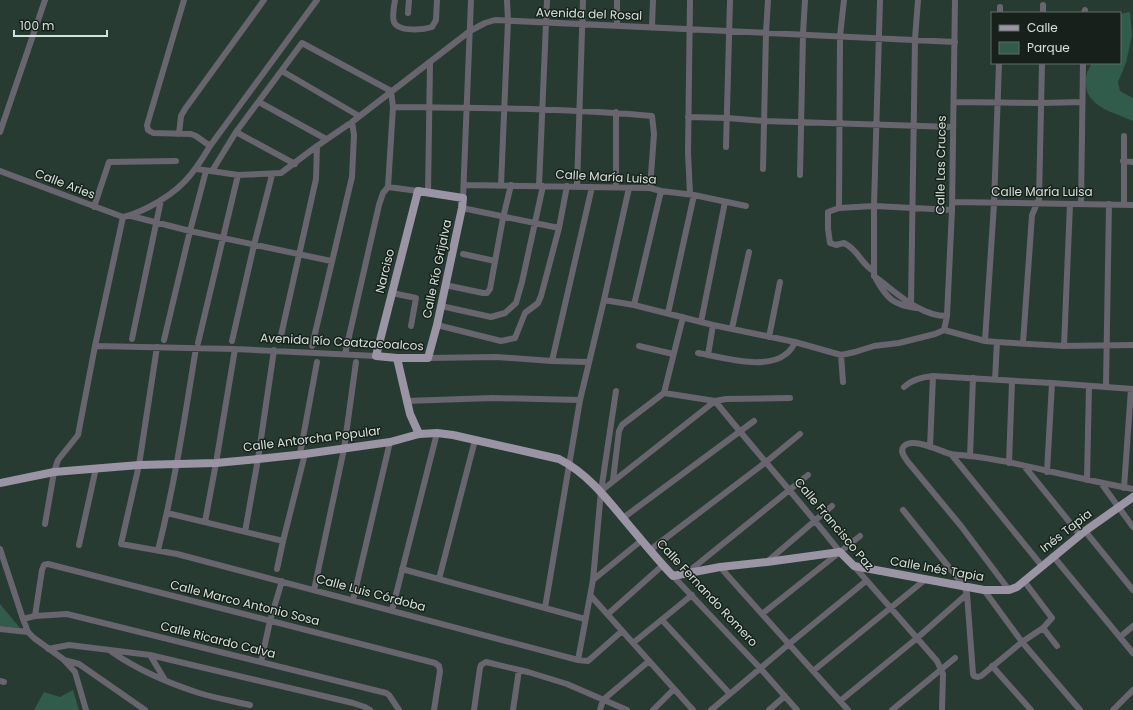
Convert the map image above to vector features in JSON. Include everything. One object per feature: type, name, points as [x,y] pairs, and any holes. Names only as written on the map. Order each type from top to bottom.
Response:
[{"type":"main road","points":[[418,191],[463,198]]},
{"type":"main road","name":"Narciso","points":[[376,356],[418,191]]},
{"type":"main road","name":"Calle Río Grijalva","points":[[428,358],[437,325],[463,198]]},
{"type":"main road","name":"Avenida Río Coatzacoalcos","points":[[376,356],[428,358]]},
{"type":"main road","points":[[397,358],[406,401],[419,434]]},
{"type":"main road","name":"Calle Antorcha Popular","points":[[0,483],[54,472],[138,465],[216,463],[303,454],[390,442],[419,434],[437,433],[454,435],[559,459],[580,472],[601,491]]},
{"type":"main road","name":"Calle Fernando Romero","points":[[601,491],[673,576]]},
{"type":"main road","name":"Inés Tapia","points":[[1013,588],[1024,581],[1083,533],[1133,497]]},
{"type":"main road","points":[[673,576],[720,567],[840,552]]},
{"type":"main road","name":"Calle Francisco Paz","points":[[840,552],[854,566]]},
{"type":"main road","name":"Calle Inés Tapia","points":[[854,566],[926,579],[966,590],[1013,588]]},
{"type":"street","points":[[0,132],[45,0]]},
{"type":"street","points":[[184,0],[147,125],[148,130],[153,133],[190,134],[196,136],[210,146]]},
{"type":"street","points":[[179,134],[181,116],[185,109],[264,0]]},
{"type":"street","points":[[131,216],[161,200],[188,179],[210,146],[317,0]]},
{"type":"street","points":[[395,0],[393,21],[402,29],[432,27],[436,20],[437,0]]},
{"type":"street","points":[[408,13],[409,0]]},
{"type":"street","name":"Calle Río Grijalva","points":[[463,198],[471,0]]},
{"type":"street","points":[[501,185],[508,21],[507,0]]},
{"type":"street","points":[[441,306],[491,317],[505,313],[516,302],[535,224],[541,186],[547,0]]},
{"type":"street","points":[[577,186],[584,0]]},
{"type":"street","points":[[617,0],[617,25]]},
{"type":"street","points":[[652,27],[653,0]]},
{"type":"street","points":[[668,313],[692,195],[688,153],[690,0]]},
{"type":"street","points":[[726,147],[730,0]]},
{"type":"street","points":[[763,169],[768,0]]},
{"type":"street","points":[[800,174],[805,0]]},
{"type":"street","points":[[839,208],[840,36],[844,0]]},
{"type":"street","points":[[880,0],[874,206],[874,274],[883,291],[891,300],[902,306],[918,309],[938,316],[947,316]]},
{"type":"street","points":[[911,304],[915,39],[918,0]]},
{"type":"street","name":"Calle Las Cruces","points":[[944,330],[947,316],[952,210],[955,0]]},
{"type":"street","points":[[1043,5],[1043,12]]},
{"type":"street","name":"Avenida del Rosal","points":[[196,169],[238,175],[281,173],[295,164],[326,139],[352,122],[390,91],[430,63],[470,32],[485,23],[495,20],[955,42]]},
{"type":"street","points":[[164,340],[190,231],[209,171],[302,43],[390,91],[393,106],[388,187],[383,193],[379,205],[345,354]]},
{"type":"street","points":[[428,193],[430,63]]},
{"type":"street","points":[[985,341],[994,204],[999,64]]},
{"type":"street","points":[[1023,343],[1032,215],[1038,198],[1042,64]]},
{"type":"street","points":[[1081,204],[1083,64]]},
{"type":"street","points":[[282,71],[359,116]]},
{"type":"street","points":[[259,102],[326,139]]},
{"type":"street","points":[[954,102],[1082,102]]},
{"type":"street","points":[[393,106],[543,108],[616,112],[652,116],[654,134],[650,188]]},
{"type":"street","points":[[616,112],[616,187]]},
{"type":"street","points":[[688,117],[953,127]]},
{"type":"street","points":[[312,346],[352,177],[354,135],[352,122]]},
{"type":"street","points":[[236,132],[295,164]]},
{"type":"street","points":[[1124,136],[1124,205]]},
{"type":"street","points":[[280,340],[316,179],[317,146]]},
{"type":"street","points":[[94,207],[109,162],[176,161]]},
{"type":"street","points":[[1123,161],[1133,162]]},
{"type":"street","name":"Calle Aries","points":[[0,171],[123,217]]},
{"type":"street","points":[[232,341],[272,174]]},
{"type":"street","points":[[158,550],[177,464],[197,345],[238,175]]},
{"type":"street","name":"Calle María Luisa","points":[[464,185],[650,188],[746,206]]},
{"type":"street","points":[[445,285],[488,293],[511,185]]},
{"type":"street","points":[[437,325],[501,342],[515,338],[525,313],[538,303],[559,228],[567,186]]},
{"type":"street","points":[[388,187],[418,191]]},
{"type":"street","points":[[552,362],[592,187]]},
{"type":"street","points":[[545,608],[568,464],[580,400],[629,188]]},
{"type":"street","points":[[634,305],[661,191]]},
{"type":"street","points":[[132,338],[161,200]]},
{"type":"street","points":[[701,322],[725,202]]},
{"type":"street","name":"Calle María Luisa","points":[[952,202],[994,204],[1036,203],[1133,205]]},
{"type":"street","points":[[1064,346],[1070,204]]},
{"type":"street","points":[[1106,386],[1109,204]]},
{"type":"street","points":[[918,309],[874,274],[851,246],[844,243],[836,245],[830,243],[828,212],[839,208],[874,206],[952,210]]},
{"type":"street","points":[[462,208],[503,218],[559,228]]},
{"type":"street","points":[[45,524],[54,472],[58,460],[78,435],[95,346],[123,217],[131,216],[190,231],[331,261]]},
{"type":"street","points":[[732,328],[750,252]]},
{"type":"street","points":[[463,254],[495,261]]},
{"type":"street","points":[[769,337],[780,282]]},
{"type":"street","points":[[392,292],[416,298],[411,326]]},
{"type":"street","points":[[604,300],[634,305],[713,325],[795,342],[842,355],[874,346],[935,334],[944,330],[985,341],[997,342],[1064,346],[1133,345]]},
{"type":"street","points":[[613,480],[622,425],[664,393],[683,317]]},
{"type":"street","points":[[708,355],[713,325]]},
{"type":"street","points":[[698,353],[754,362],[769,362],[786,355],[791,350],[795,342]]},
{"type":"street","points":[[995,380],[997,342]]},
{"type":"street","name":"Avenida Río Coatzacoalcos","points":[[95,346],[156,347],[197,345],[235,349],[376,356]]},
{"type":"street","points":[[639,346],[673,354]]},
{"type":"street","points":[[138,465],[156,347]]},
{"type":"street","points":[[205,522],[235,349]]},
{"type":"street","points":[[245,532],[258,459],[274,350]]},
{"type":"street","points":[[842,355],[843,382]]},
{"type":"street","name":"Avenida Río Coatzacoalcos","points":[[428,358],[496,357],[552,362],[588,362]]},
{"type":"street","points":[[277,569],[303,454],[318,362]]},
{"type":"street","points":[[314,590],[344,449],[356,362]]},
{"type":"street","points":[[930,447],[933,376]]},
{"type":"street","points":[[904,388],[909,382],[924,377],[933,376],[1052,382],[1132,389],[1124,488]]},
{"type":"street","points":[[970,456],[973,378]]},
{"type":"street","points":[[1009,463],[1012,381]]},
{"type":"street","points":[[1047,472],[1052,382]]},
{"type":"street","points":[[1087,480],[1089,386]]},
{"type":"street","points":[[616,391],[601,491],[591,596],[585,619],[578,660],[588,661],[622,631]]},
{"type":"street","points":[[664,393],[715,401],[726,399],[790,398]]},
{"type":"street","points":[[406,401],[492,398],[580,400]]},
{"type":"street","points":[[601,491],[715,401]]},
{"type":"street","name":"Calle Francisco Paz","points":[[715,401],[840,552]]},
{"type":"street","points":[[624,518],[740,433],[754,421]]},
{"type":"street","points":[[392,610],[437,433]]},
{"type":"street","points":[[650,550],[766,462],[800,434]]},
{"type":"street","points":[[439,579],[475,440]]},
{"type":"street","points":[[353,600],[390,442]]},
{"type":"street","points":[[1013,588],[903,456],[903,446],[913,443],[951,454],[1009,463],[1133,490]]},
{"type":"street","points":[[951,454],[1042,566]]},
{"type":"street","name":"Calle Luis Córdoba","points":[[138,465],[121,544],[158,550],[282,581],[578,660]]},
{"type":"street","points":[[1025,467],[1133,590]]},
{"type":"street","points":[[79,545],[96,468]]},
{"type":"street","points":[[688,572],[808,475]]},
{"type":"street","points":[[1100,483],[1133,527]]},
{"type":"street","points":[[767,562],[832,506]]},
{"type":"street","points":[[903,510],[966,590],[974,676],[978,677],[1022,642],[1043,628],[1052,618],[1024,581]]},
{"type":"street","points":[[167,513],[283,541]]},
{"type":"street","points":[[762,614],[860,536]]},
{"type":"street","points":[[593,580],[642,540]]},
{"type":"street","points":[[0,550],[28,632],[48,649],[63,659],[75,672],[86,710]]},
{"type":"street","points":[[1053,556],[1133,653]]},
{"type":"street","name":"Calle Marco Antonio Sosa","points":[[35,616],[44,565],[48,564],[435,663],[439,666],[440,671],[434,710]]},
{"type":"street","points":[[608,614],[663,566]]},
{"type":"street","name":"Calle Francisco Paz","points":[[854,566],[937,661],[941,668]]},
{"type":"street","points":[[720,567],[848,710]]},
{"type":"street","points":[[402,569],[585,619]]},
{"type":"street","name":"Calle Fernando Romero","points":[[673,576],[760,668],[797,710]]},
{"type":"street","points":[[813,671],[926,579]]},
{"type":"street","points":[[261,662],[270,621],[282,581]]},
{"type":"street","points":[[711,710],[866,581]]},
{"type":"street","points":[[840,701],[916,638],[966,590]]},
{"type":"street","points":[[984,590],[1022,642],[1079,710]]},
{"type":"street","points":[[633,643],[692,595]]},
{"type":"street","points":[[591,596],[648,662],[693,710]]},
{"type":"street","name":"Calle Ricardo Calva","points":[[23,619],[35,616],[66,614],[386,693],[399,710]]},
{"type":"street","points":[[662,620],[730,694]]},
{"type":"street","points":[[1120,637],[1133,626]]},
{"type":"street","points":[[1043,628],[1057,646]]},
{"type":"street","points":[[0,629],[28,632]]},
{"type":"street","points":[[48,649],[69,645],[150,655],[353,703],[370,710]]},
{"type":"street","points":[[111,651],[129,664],[165,680],[200,693],[250,705]]},
{"type":"street","points":[[150,655],[165,680]]},
{"type":"street","points":[[892,710],[955,658]]},
{"type":"street","points":[[63,659],[79,664],[144,710]]},
{"type":"street","points":[[474,710],[481,665],[486,662],[567,684],[627,710]]},
{"type":"street","points":[[600,710],[603,700],[648,662]]},
{"type":"street","points":[[992,666],[1031,710]]},
{"type":"street","points":[[941,668],[943,674],[942,709]]},
{"type":"street","points":[[513,710],[519,670]]},
{"type":"street","points":[[653,710],[674,689]]},
{"type":"street","points":[[1113,710],[1133,690]]},
{"type":"street","points":[[769,710],[784,696]]},
{"type":"street","points":[[352,710],[353,703]]},
{"type":"green space","points":[[1130,12],[1132,35],[1126,63],[1118,82],[1120,91],[1133,98],[1133,121],[1100,107],[1094,102],[1086,88],[1086,76],[1091,64],[1121,64],[1121,14]]},
{"type":"green space","points":[[0,604],[20,628],[0,626]]},
{"type":"green space","points":[[73,690],[79,710],[34,710],[44,692],[60,697]]}]
